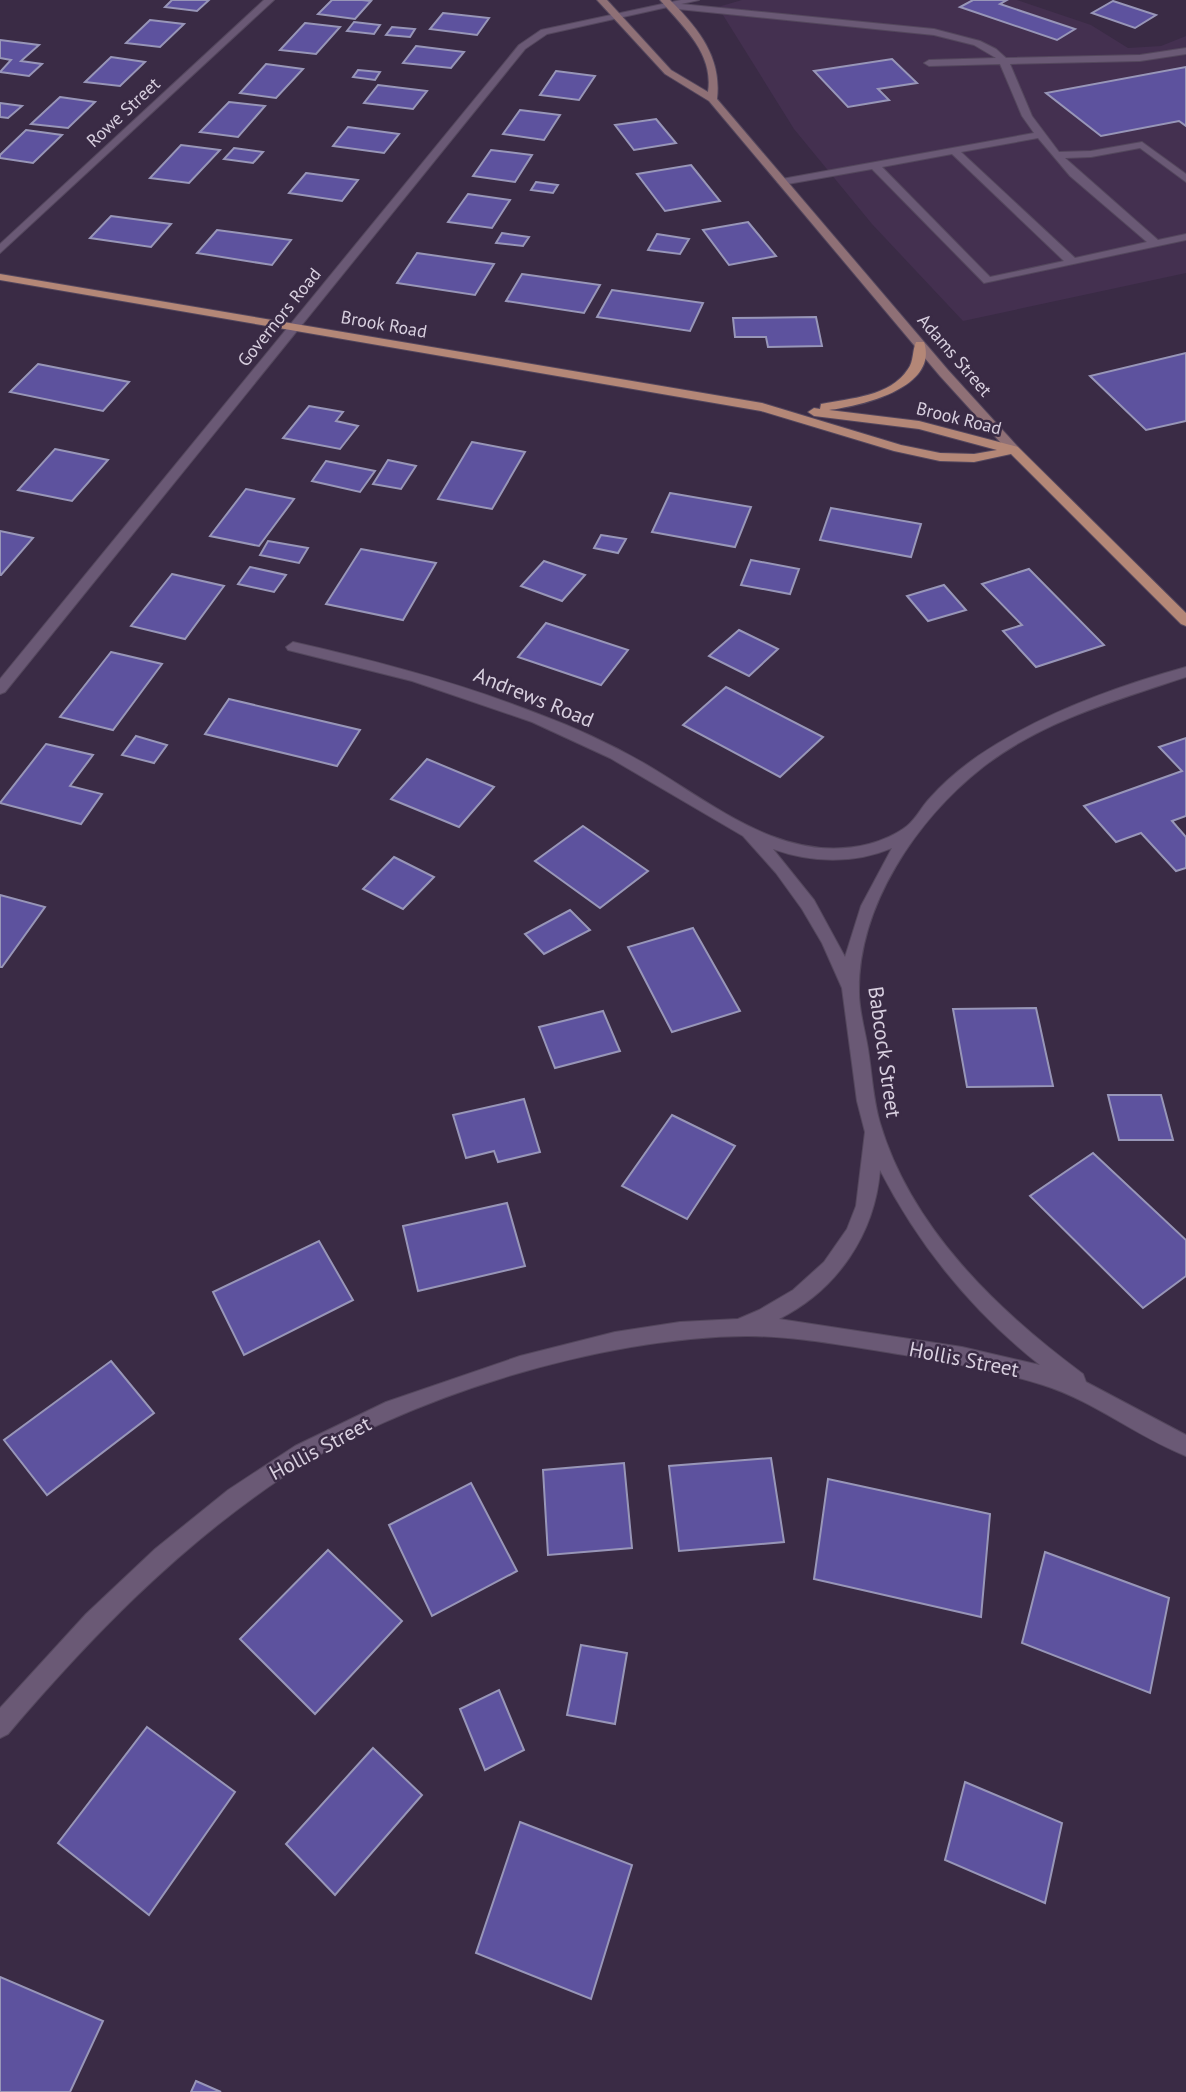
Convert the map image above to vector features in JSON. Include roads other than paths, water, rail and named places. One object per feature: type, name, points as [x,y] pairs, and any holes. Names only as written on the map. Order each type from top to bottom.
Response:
[{"type":"main road","name":"Adams Street","points":[[601,0],[668,72],[712,99],[920,345],[1014,450],[1184,617]]},
{"type":"main road","points":[[668,3],[700,42],[713,66],[716,76],[712,99]]},
{"type":"main road","name":"Brook Road","points":[[0,277],[762,407],[919,425],[1014,450]]},
{"type":"main road","points":[[762,407],[831,406],[881,393],[905,380],[913,372],[922,356],[920,345]]},
{"type":"main road","name":"Brook Road","points":[[762,407],[898,448],[940,457],[974,458],[1014,450]]},
{"type":"street","name":"Rowe Street","points":[[0,250],[269,0]]},
{"type":"street","name":"Governors Road","points":[[0,689],[522,47],[544,33],[619,18],[668,3],[694,0]]},
{"type":"street","points":[[668,3],[934,32],[980,45],[1002,60],[1027,116],[1056,155],[1083,183],[1156,244]]},
{"type":"street","points":[[929,63],[1140,58],[1186,51]]},
{"type":"street","points":[[782,182],[1040,135]]},
{"type":"street","points":[[1056,155],[1099,153],[1142,145],[1186,179]]},
{"type":"street","points":[[953,150],[1072,262]]},
{"type":"street","points":[[874,165],[988,281],[1186,237]]},
{"type":"street","name":"Andrews Road","points":[[293,647],[396,670],[534,717],[617,755],[743,829],[787,848],[837,854],[865,851],[885,845],[918,825]]},
{"type":"street","name":"Babcock Street","points":[[1103,1401],[1060,1370],[1019,1335],[957,1273],[910,1208],[872,1129],[850,990],[858,937],[881,879],[918,825],[952,785],[1013,740],[1069,711],[1186,672]]},
{"type":"street","name":"Andrews Road","points":[[743,829],[775,861],[799,893],[831,945],[850,990]]},
{"type":"street","name":"Hollis Street","points":[[0,1726],[73,1643],[168,1553],[228,1503],[275,1470],[318,1446],[406,1404],[542,1358],[642,1336],[727,1328],[757,1321],[781,1310],[806,1293],[830,1269],[861,1218],[872,1162],[872,1129]]},
{"type":"street","name":"Hollis Street","points":[[727,1328],[820,1332],[1028,1371],[1103,1401],[1186,1446]]}]
